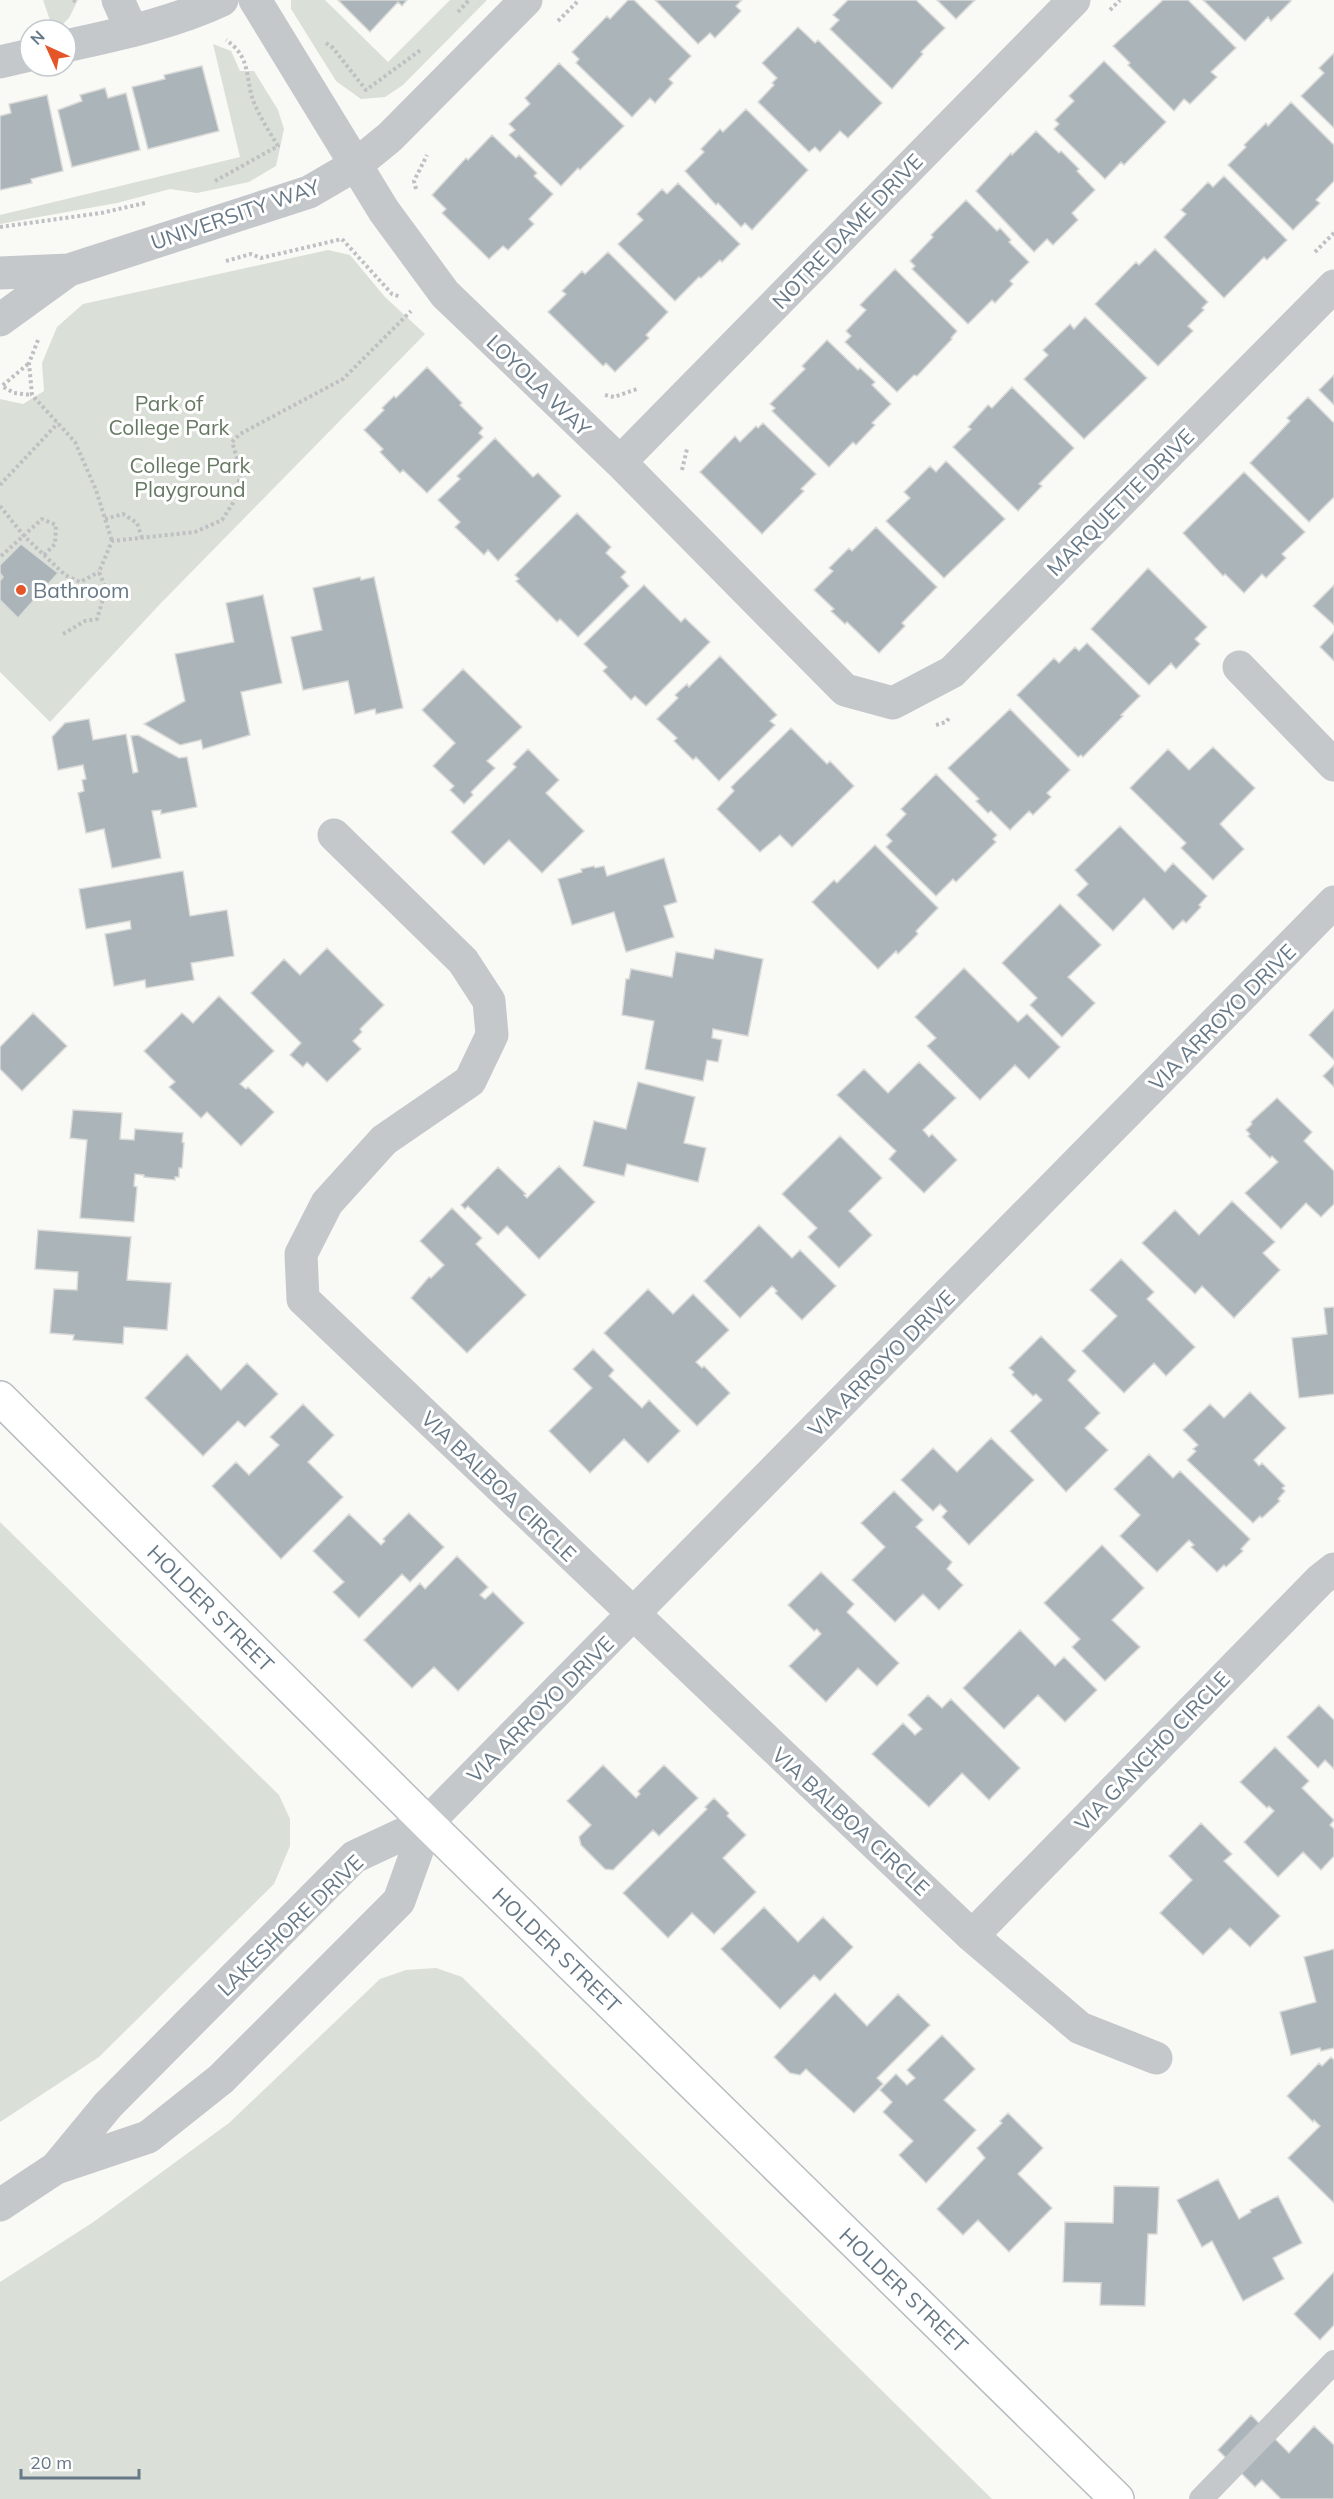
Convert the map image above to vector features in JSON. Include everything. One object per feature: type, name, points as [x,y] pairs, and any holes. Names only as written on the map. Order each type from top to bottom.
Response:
[{"type":"street","points":[[118,0],[132,31]]},
{"type":"street","points":[[78,43],[132,31],[204,9],[222,0]]},
{"type":"street","name":"LOYOLA WAY","points":[[255,0],[384,211],[445,294],[620,462],[845,690],[893,703]]},
{"type":"street","name":"UNIVERSITY WAY","points":[[0,320],[69,270],[309,192],[357,164],[390,137],[526,0]]},
{"type":"street","name":"NOTRE DAME DRIVE","points":[[620,462],[1074,0]]},
{"type":"street","points":[[0,62],[18,58]]},
{"type":"street","points":[[0,273],[69,270]]},
{"type":"street","name":"MARQUETTE DRIVE","points":[[893,703],[952,672],[1334,286]]},
{"type":"street","points":[[1239,668],[1334,765]]},
{"type":"street","name":"VIA BALBOA CIRCLE","points":[[334,835],[463,962],[489,1001],[492,1035],[471,1081],[384,1140],[327,1203],[301,1254],[303,1299],[972,1936],[1080,2028],[1156,2058]]},
{"type":"street","name":"VIA ARROYO DRIVE","points":[[427,1823],[1334,902]]},
{"type":"street","name":"HOLDER STREET","points":[[0,1398],[427,1823],[1117,2499]]},
{"type":"street","name":"VIA GANCHO CIRCLE","points":[[972,1936],[1312,1588],[1334,1569]]},
{"type":"street","name":"LAKESHORE DRIVE","points":[[56,2168],[108,2104],[354,1857],[427,1823]]},
{"type":"street","name":"LAKESHORE DRIVE","points":[[0,2205],[56,2168],[148,2137],[221,2079],[399,1900],[427,1823]]},
{"type":"lane","points":[[1201,2499],[1334,2362]]},
{"type":"path","points":[[454,16],[469,0]]},
{"type":"path","points":[[555,25],[579,0]]},
{"type":"path","points":[[213,183],[278,146],[254,104],[246,61],[234,45],[218,34]]},
{"type":"path","points":[[318,37],[333,48],[366,90],[430,41]]},
{"type":"path","points":[[416,190],[414,181],[426,156],[434,148]]},
{"type":"path","points":[[0,227],[101,213],[147,203]]},
{"type":"path","points":[[1309,258],[1334,233]]},
{"type":"path","points":[[216,263],[251,254],[261,258],[342,239],[392,294],[403,297],[420,317]]},
{"type":"path","points":[[112,541],[195,532],[222,520],[235,500],[241,471],[232,442],[240,434],[343,379],[413,309]]},
{"type":"path","points":[[0,506],[24,536],[65,575],[80,582],[99,572],[112,541],[105,519],[75,442],[32,395],[29,363],[41,333]]},
{"type":"path","points":[[29,363],[1,386],[15,393],[32,395]]},
{"type":"path","points":[[603,394],[614,397],[636,390],[645,382]]},
{"type":"path","points":[[0,485],[58,423]]},
{"type":"path","points":[[683,474],[681,466],[690,440]]},
{"type":"path","points":[[105,519],[123,514],[136,524],[142,538]]},
{"type":"path","points":[[0,557],[42,519],[56,525],[55,544],[44,555]]},
{"type":"path","points":[[63,634],[85,621],[97,619],[106,589],[99,572]]},
{"type":"path","points":[[927,727],[946,722],[954,713]]},
{"type":"green space","points":[[43,0],[78,0],[69,18],[49,18]]},
{"type":"green space","points":[[291,0],[325,0],[388,62],[450,0],[487,0],[403,85],[385,97],[361,99],[336,81],[291,9]]},
{"type":"green space","points":[[213,44],[231,51],[240,71],[254,71],[278,110],[284,129],[276,166],[249,182],[197,193],[170,189],[117,203],[0,224],[0,215],[240,157]]},
{"type":"green space","name":"Park of College Park","points":[[328,250],[350,255],[385,297],[425,334],[161,603],[50,722],[0,672],[0,399],[23,404],[44,391],[42,363],[57,327],[83,304]]},
{"type":"green space","points":[[0,1522],[279,1795],[290,1819],[290,1846],[274,1884],[99,2057],[0,2122]]},
{"type":"green space","points":[[436,1968],[462,1977],[992,2499],[0,2499],[0,2282],[92,2223],[229,2123],[380,1979],[406,1970]]},
{"type":"building","points":[[338,0],[407,0],[402,6],[398,2],[370,32]]},
{"type":"building","points":[[628,0],[634,0],[691,56],[669,79],[673,83],[655,103],[650,98],[632,117],[576,63],[579,59],[572,52],[607,16],[610,19]]},
{"type":"building","points":[[655,0],[742,0],[736,6],[741,11],[715,38],[710,33],[698,44]]},
{"type":"building","points":[[848,0],[916,0],[945,28],[921,52],[923,54],[892,89],[830,29],[839,20],[833,15]]},
{"type":"building","points":[[937,0],[975,0],[956,19]]},
{"type":"building","points":[[1163,0],[1188,0],[1236,48],[1211,72],[1217,77],[1190,104],[1184,99],[1174,111],[1128,65],[1130,63],[1113,46]]},
{"type":"building","points":[[1203,0],[1291,1],[1271,21],[1268,17],[1245,41]]},
{"type":"building","points":[[798,27],[815,43],[818,40],[882,103],[848,138],[840,131],[820,152],[815,147],[809,152],[758,102],[774,85],[772,83],[777,78],[762,63]]},
{"type":"building","points":[[1334,53],[1334,128],[1301,96],[1324,73],[1319,68]]},
{"type":"building","points":[[1104,61],[1166,122],[1124,165],[1121,162],[1105,179],[1054,129],[1059,124],[1055,120],[1074,101],[1069,96]]},
{"type":"building","points":[[559,63],[624,126],[561,186],[509,135],[515,130],[509,124],[530,104],[525,98]]},
{"type":"building","points":[[202,66],[219,131],[148,149],[132,87],[165,79],[164,75]]},
{"type":"building","points":[[105,88],[108,98],[126,93],[140,150],[72,167],[58,110],[82,101],[80,95]]},
{"type":"building","points":[[47,95],[63,171],[31,179],[32,183],[0,190],[0,116],[11,113],[9,104]]},
{"type":"building","points":[[1291,102],[1334,145],[1334,181],[1316,200],[1320,203],[1293,230],[1228,165],[1266,123],[1268,126]]},
{"type":"building","points":[[746,109],[808,170],[752,230],[745,223],[741,227],[718,203],[716,205],[685,171],[704,152],[701,149],[720,129],[723,132]]},
{"type":"building","points":[[1036,131],[1079,169],[1077,171],[1095,190],[1072,213],[1078,220],[1053,245],[1047,239],[1034,252],[976,191],[1011,153],[1012,155]]},
{"type":"building","points":[[492,135],[516,158],[519,155],[537,173],[534,176],[553,194],[529,219],[534,224],[508,250],[503,246],[489,259],[442,213],[446,209],[432,195],[466,158],[468,160]]},
{"type":"building","points":[[1224,176],[1287,240],[1267,260],[1264,257],[1224,298],[1164,237],[1186,214],[1181,210],[1208,182],[1213,187]]},
{"type":"building","points":[[678,183],[740,244],[722,262],[720,260],[701,278],[699,277],[675,301],[618,244],[643,220],[637,214],[662,189],[667,194]]},
{"type":"building","points":[[966,200],[997,231],[1000,228],[1011,240],[1009,242],[1029,262],[1010,281],[1013,284],[995,303],[992,300],[968,324],[912,269],[915,266],[910,261],[933,237],[931,235]]},
{"type":"building","points":[[1155,249],[1208,302],[1202,308],[1204,310],[1188,326],[1193,331],[1158,366],[1095,304],[1136,262],[1139,265]]},
{"type":"building","points":[[608,252],[668,312],[646,335],[649,338],[615,372],[606,363],[603,366],[548,312],[566,294],[562,291],[582,271],[585,274]]},
{"type":"building","points":[[895,269],[957,331],[917,376],[914,375],[897,392],[845,342],[851,336],[846,331],[866,310],[860,305]]},
{"type":"building","points":[[1085,317],[1147,378],[1084,439],[1024,379],[1048,355],[1043,350],[1070,324],[1074,329]]},
{"type":"building","points":[[827,340],[858,370],[860,368],[875,382],[872,385],[891,404],[872,423],[875,425],[856,445],[853,442],[829,467],[772,411],[775,408],[770,404],[805,369],[802,366]]},
{"type":"building","points":[[427,367],[483,428],[479,433],[483,437],[427,493],[403,470],[400,473],[380,452],[383,449],[364,430],[394,396],[396,398]]},
{"type":"building","points":[[1334,375],[1334,405],[1319,390]]},
{"type":"building","points":[[1012,387],[1074,448],[1039,484],[1042,486],[1018,511],[953,447],[971,429],[968,427],[988,405],[992,408]]},
{"type":"building","points":[[1308,397],[1334,423],[1334,497],[1309,522],[1250,463],[1290,421],[1287,418]]},
{"type":"building","points":[[763,423],[816,474],[801,489],[804,491],[762,534],[700,472],[735,436],[740,442],[756,426],[758,428]]},
{"type":"building","points":[[495,438],[533,477],[538,473],[561,496],[498,561],[488,550],[484,555],[455,527],[460,522],[438,500],[460,479],[457,476]]},
{"type":"building","points":[[946,461],[1005,519],[944,578],[886,521],[910,498],[904,492],[930,466],[936,472]]},
{"type":"building","points":[[1244,472],[1305,532],[1282,554],[1286,558],[1266,578],[1262,574],[1244,593],[1225,574],[1223,576],[1183,533]]},
{"type":"building","points":[[577,513],[611,547],[606,553],[626,572],[621,577],[629,586],[578,637],[560,619],[557,622],[516,581],[519,579],[515,575]]},
{"type":"building","points":[[876,527],[937,587],[902,623],[905,626],[879,653],[847,622],[845,624],[831,611],[834,609],[814,590],[833,571],[829,568],[849,548],[852,551]]},
{"type":"building","name":"Bathroom","points":[[21,544],[58,573],[18,618],[0,600],[0,581],[3,577],[0,573],[0,565]]},
{"type":"building","points":[[1148,568],[1207,627],[1195,639],[1200,644],[1176,669],[1171,663],[1149,685],[1091,629]]},
{"type":"building","points":[[360,577],[361,580],[374,577],[403,708],[376,714],[375,709],[355,714],[348,681],[303,690],[291,637],[322,630],[313,588]]},
{"type":"building","points":[[644,585],[681,622],[685,618],[710,642],[646,706],[635,696],[631,700],[603,671],[607,667],[584,644]]},
{"type":"building","points":[[1334,585],[1334,625],[1313,606]]},
{"type":"building","points":[[263,595],[282,683],[241,692],[250,735],[203,749],[201,740],[180,745],[144,724],[185,701],[175,654],[234,642],[226,603]]},
{"type":"building","points":[[1334,632],[1334,661],[1320,647]]},
{"type":"building","points":[[1087,643],[1140,696],[1083,757],[1081,755],[1078,757],[1017,695],[1054,658],[1059,663],[1075,647],[1079,651]]},
{"type":"building","points":[[720,656],[777,715],[770,721],[775,725],[719,781],[696,757],[693,760],[674,741],[677,738],[657,719],[678,698],[675,695],[687,684],[689,687]]},
{"type":"building","points":[[463,669],[522,727],[487,761],[495,768],[471,792],[473,795],[464,804],[450,790],[454,786],[433,766],[455,743],[422,710]]},
{"type":"building","points":[[1010,709],[1070,770],[1047,793],[1051,797],[1033,815],[1029,811],[1010,830],[991,811],[988,813],[976,801],[979,799],[948,768]]},
{"type":"building","points":[[89,719],[93,740],[126,734],[133,773],[138,772],[131,736],[138,735],[179,758],[187,757],[197,807],[161,814],[161,810],[152,811],[161,858],[112,868],[104,829],[86,833],[78,793],[84,791],[82,780],[86,779],[83,765],[58,770],[52,737],[65,723]]},
{"type":"building","points":[[791,728],[827,764],[830,761],[854,786],[792,847],[780,835],[760,852],[717,809],[734,791],[731,787]]},
{"type":"building","points":[[1213,747],[1255,788],[1220,824],[1244,849],[1213,880],[1181,848],[1186,843],[1130,788],[1168,749],[1189,770]]},
{"type":"building","points":[[528,749],[559,780],[546,793],[584,831],[542,873],[509,840],[484,865],[451,832],[516,767],[513,764]]},
{"type":"building","points":[[936,774],[997,835],[993,839],[996,842],[956,882],[953,879],[936,896],[886,847],[892,841],[886,835],[906,814],[901,809]]},
{"type":"building","points":[[1120,826],[1165,872],[1173,863],[1207,896],[1199,905],[1201,907],[1186,923],[1183,920],[1173,930],[1144,898],[1113,931],[1077,895],[1088,884],[1075,870]]},
{"type":"building","points":[[875,845],[938,908],[916,931],[918,934],[898,954],[896,951],[878,969],[812,902],[834,880],[837,883]]},
{"type":"building","points":[[664,858],[677,902],[664,906],[674,937],[626,952],[614,912],[572,925],[558,879],[594,866],[595,868],[604,866],[607,876]]},
{"type":"building","points":[[183,871],[190,916],[227,910],[234,956],[191,963],[194,980],[146,988],[145,980],[114,986],[105,934],[131,929],[130,921],[86,929],[79,889]]},
{"type":"building","points":[[1060,904],[1101,945],[1068,977],[1095,1003],[1062,1037],[1030,1005],[1037,998],[1002,963]]},
{"type":"building","points":[[327,948],[384,1005],[360,1029],[362,1032],[353,1041],[361,1049],[327,1082],[307,1062],[303,1067],[290,1055],[301,1043],[251,993],[284,959],[300,975]]},
{"type":"building","points":[[715,949],[763,959],[748,1036],[713,1029],[712,1038],[722,1040],[718,1062],[707,1060],[703,1081],[645,1069],[654,1021],[622,1015],[626,979],[629,979],[631,969],[672,977],[676,952],[713,959]]},
{"type":"building","points":[[964,968],[1018,1022],[1027,1014],[1060,1047],[1029,1079],[1015,1065],[980,1100],[927,1046],[936,1038],[915,1017]]},
{"type":"building","points":[[219,996],[274,1051],[240,1084],[246,1089],[248,1087],[274,1112],[241,1146],[207,1112],[201,1118],[169,1087],[175,1082],[144,1051],[182,1013],[193,1023]]},
{"type":"building","points":[[1334,1009],[1334,1060],[1309,1035]]},
{"type":"building","points":[[33,1013],[67,1046],[22,1091],[0,1069],[0,1047]]},
{"type":"building","points":[[919,1062],[956,1098],[923,1130],[929,1137],[932,1134],[957,1160],[924,1193],[889,1159],[896,1151],[837,1095],[864,1069],[888,1093]]},
{"type":"building","points":[[1334,1065],[1334,1087],[1323,1076]]},
{"type":"building","points":[[638,1082],[695,1097],[684,1143],[706,1148],[698,1182],[627,1164],[624,1176],[583,1166],[594,1121],[626,1129]]},
{"type":"building","points":[[1277,1098],[1312,1132],[1304,1141],[1334,1171],[1334,1204],[1321,1217],[1306,1203],[1281,1229],[1245,1193],[1278,1162],[1272,1156],[1270,1158],[1248,1136],[1250,1134],[1246,1130],[1252,1124],[1251,1122]]},
{"type":"building","points":[[73,1110],[122,1113],[120,1139],[134,1140],[135,1129],[183,1133],[182,1168],[179,1168],[179,1177],[175,1177],[175,1180],[135,1174],[134,1186],[137,1187],[134,1222],[80,1218],[87,1140],[70,1138]]},
{"type":"building","points":[[840,1136],[882,1178],[849,1211],[872,1235],[839,1268],[808,1237],[817,1228],[782,1194]]},
{"type":"building","points":[[559,1166],[595,1202],[539,1259],[507,1226],[498,1235],[468,1206],[465,1209],[461,1205],[498,1167],[526,1194],[524,1195],[527,1198]]},
{"type":"building","points":[[1232,1201],[1275,1242],[1263,1253],[1280,1270],[1234,1318],[1202,1286],[1195,1294],[1142,1243],[1175,1210],[1199,1235]]},
{"type":"building","points":[[452,1208],[482,1238],[476,1244],[526,1295],[467,1353],[411,1298],[429,1277],[431,1278],[444,1265],[420,1241]]},
{"type":"building","points":[[759,1225],[792,1258],[800,1250],[836,1286],[802,1320],[775,1293],[777,1291],[772,1286],[740,1318],[704,1281]]},
{"type":"building","points":[[38,1230],[131,1237],[127,1280],[171,1283],[167,1330],[124,1327],[123,1344],[73,1340],[74,1335],[50,1333],[54,1289],[77,1290],[78,1272],[35,1269]]},
{"type":"building","points":[[1121,1259],[1154,1292],[1147,1299],[1195,1347],[1166,1376],[1154,1363],[1124,1393],[1082,1351],[1117,1316],[1090,1290]]},
{"type":"building","points":[[648,1289],[673,1314],[693,1294],[729,1330],[696,1362],[702,1368],[704,1366],[730,1393],[697,1426],[604,1333]]},
{"type":"building","points":[[1334,1307],[1334,1394],[1299,1398],[1292,1338],[1327,1334],[1324,1308]]},
{"type":"building","points":[[1041,1336],[1076,1371],[1068,1380],[1100,1413],[1085,1428],[1108,1450],[1066,1492],[1010,1431],[1042,1400],[1036,1394],[1033,1396],[1012,1375],[1014,1372],[1009,1368]]},
{"type":"building","points":[[593,1349],[614,1370],[609,1376],[642,1408],[649,1400],[680,1431],[648,1463],[624,1439],[590,1473],[549,1431],[592,1388],[573,1369]]},
{"type":"building","points":[[187,1354],[221,1390],[247,1363],[278,1394],[245,1427],[238,1421],[203,1456],[145,1398]]},
{"type":"building","points":[[1250,1392],[1286,1428],[1254,1460],[1259,1466],[1262,1463],[1285,1486],[1282,1488],[1285,1491],[1278,1499],[1280,1501],[1262,1518],[1260,1516],[1253,1523],[1187,1460],[1196,1451],[1193,1449],[1198,1445],[1183,1430],[1210,1404],[1224,1418]]},
{"type":"building","points":[[303,1404],[334,1435],[308,1462],[343,1497],[281,1559],[212,1486],[236,1462],[249,1475],[279,1445],[270,1437]]},
{"type":"building","points":[[991,1438],[1034,1480],[969,1545],[942,1517],[947,1511],[940,1504],[933,1511],[901,1480],[933,1448],[957,1472]]},
{"type":"building","points":[[1149,1454],[1173,1478],[1180,1471],[1250,1539],[1241,1549],[1243,1551],[1226,1567],[1224,1565],[1217,1572],[1191,1547],[1194,1545],[1189,1540],[1157,1572],[1120,1536],[1140,1515],[1114,1489]]},
{"type":"building","points":[[894,1491],[923,1520],[916,1527],[952,1562],[947,1569],[963,1585],[939,1610],[923,1594],[895,1622],[852,1580],[885,1547],[861,1523]]},
{"type":"building","points":[[409,1513],[444,1547],[410,1582],[402,1574],[359,1618],[333,1592],[344,1582],[313,1551],[349,1514],[381,1545],[385,1541],[383,1539]]},
{"type":"building","points":[[1102,1545],[1144,1588],[1112,1620],[1140,1647],[1105,1681],[1072,1647],[1080,1639],[1044,1603]]},
{"type":"building","points":[[457,1556],[488,1587],[480,1595],[485,1599],[493,1592],[524,1623],[458,1691],[434,1667],[412,1688],[364,1640],[420,1583],[425,1589]]},
{"type":"building","points":[[821,1572],[854,1604],[847,1612],[899,1663],[877,1686],[858,1668],[826,1702],[789,1666],[821,1634],[817,1629],[814,1631],[788,1605]]},
{"type":"building","points":[[1020,1630],[1055,1666],[1064,1657],[1097,1690],[1065,1722],[1038,1695],[1004,1729],[963,1688]]},
{"type":"building","points":[[928,1695],[942,1708],[951,1699],[1020,1768],[989,1800],[962,1773],[929,1807],[872,1754],[903,1723],[915,1735],[922,1729],[908,1715]]},
{"type":"building","points":[[1319,1705],[1334,1720],[1334,1769],[1325,1760],[1318,1768],[1287,1737]]},
{"type":"building","points":[[1275,1747],[1309,1781],[1302,1788],[1334,1820],[1330,1825],[1334,1829],[1334,1856],[1321,1870],[1303,1852],[1278,1877],[1244,1842],[1274,1811],[1269,1806],[1267,1808],[1240,1782]]},
{"type":"building","points":[[603,1765],[636,1798],[640,1794],[638,1791],[664,1765],[698,1798],[659,1836],[653,1830],[613,1870],[605,1869],[581,1845],[579,1837],[591,1825],[567,1801]]},
{"type":"building","points":[[714,1798],[729,1813],[727,1816],[746,1835],[723,1858],[756,1892],[714,1934],[692,1913],[668,1938],[623,1893],[707,1809],[705,1807]]},
{"type":"building","points":[[1201,1823],[1232,1854],[1224,1861],[1280,1916],[1250,1947],[1230,1928],[1203,1955],[1160,1913],[1192,1880],[1169,1856]]},
{"type":"building","points":[[764,1907],[798,1942],[823,1917],[853,1947],[820,1981],[814,1975],[780,2009],[721,1949]]},
{"type":"building","points":[[1334,1949],[1334,2048],[1321,2051],[1320,2048],[1291,2055],[1280,2012],[1316,2002],[1304,1957]]},
{"type":"building","points":[[835,1993],[867,2026],[898,1994],[930,2025],[877,2078],[883,2084],[854,2113],[806,2069],[800,2075],[790,2073],[774,2057]]},
{"type":"building","points":[[942,2035],[975,2069],[944,2100],[976,2130],[926,2183],[899,2155],[913,2141],[883,2112],[892,2102],[880,2090],[896,2074],[907,2085],[915,2078],[907,2070]]},
{"type":"building","points":[[1331,2057],[1334,2060],[1334,2203],[1288,2158],[1320,2126],[1287,2096],[1319,2063],[1322,2066]]},
{"type":"building","points":[[1008,2113],[1043,2148],[1018,2174],[1052,2208],[1009,2252],[978,2220],[963,2235],[937,2209],[985,2158],[977,2148],[1002,2123],[1000,2121]]},
{"type":"building","points":[[1218,2179],[1239,2219],[1251,2212],[1250,2210],[1278,2196],[1302,2243],[1273,2258],[1284,2279],[1243,2301],[1212,2241],[1202,2247],[1177,2200]]},
{"type":"building","points":[[1114,2186],[1159,2187],[1157,2234],[1148,2234],[1145,2306],[1100,2305],[1101,2283],[1063,2282],[1065,2222],[1113,2223]]},
{"type":"building","points":[[1334,2272],[1334,2325],[1320,2340],[1294,2314]]},
{"type":"building","points":[[1251,2415],[1289,2453],[1314,2426],[1334,2445],[1334,2499],[1281,2499],[1262,2480],[1255,2487],[1218,2450]]},
{"type":"place","name":"Bathroom","points":[[21,590]]},
{"type":"park label","name":"College Park Playground","points":[[190,477]]}]
